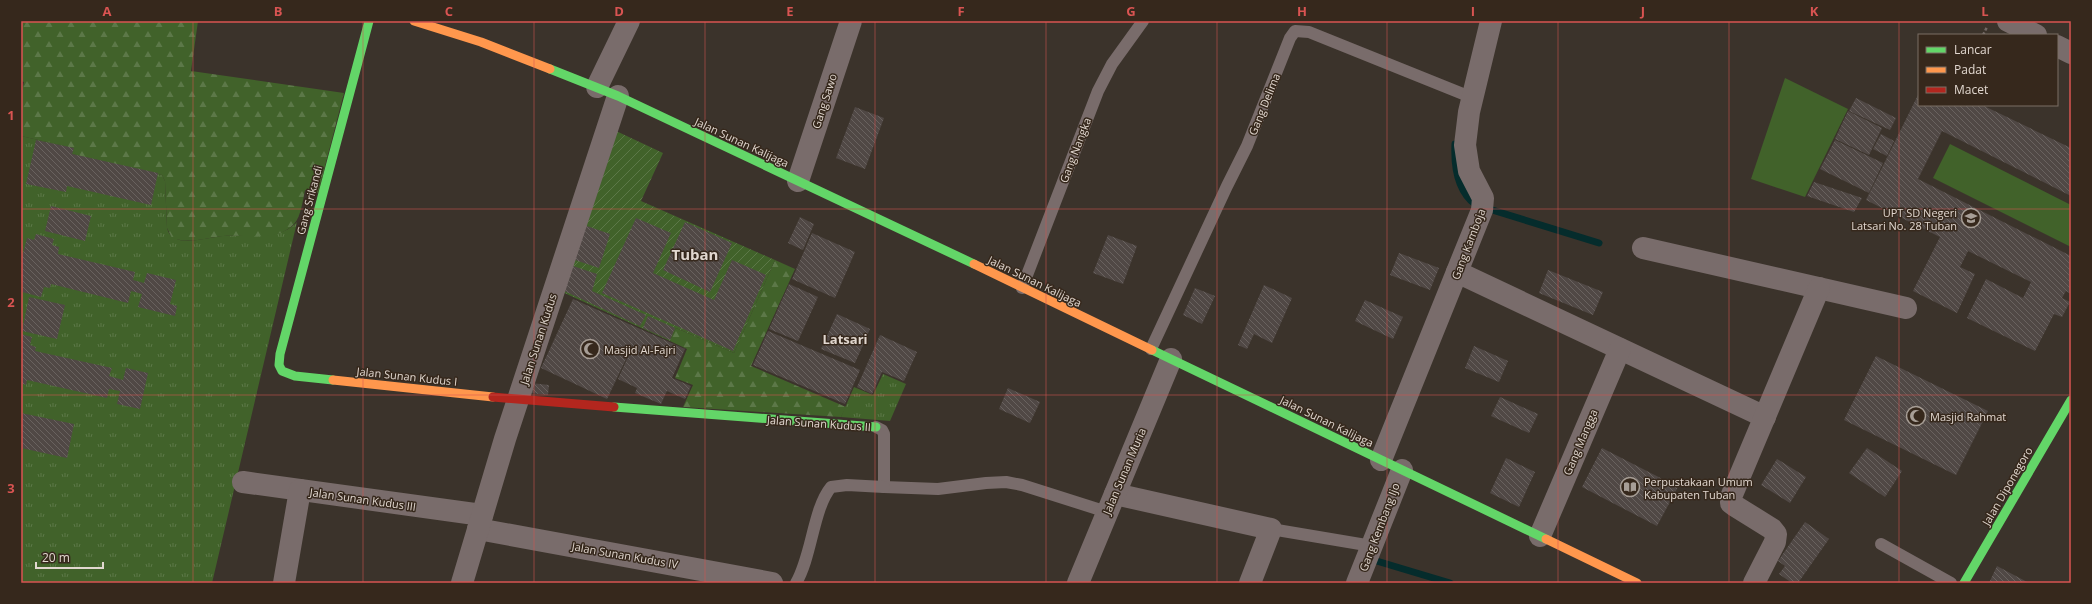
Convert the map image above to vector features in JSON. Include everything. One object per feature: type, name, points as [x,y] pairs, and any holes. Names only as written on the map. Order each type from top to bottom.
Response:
[{"type":"main road","name":"Gang Srikandi","points":[[295,376],[282,371],[278,361],[369,21]]},
{"type":"main road","name":"Jalan Sunan Kalijaga","points":[[414,21],[481,42],[618,96],[1637,583]]},
{"type":"main road","name":"Jalan Sunan Kudus I","points":[[295,376],[518,400]]},
{"type":"main road","name":"Jalan Sunan Kudus II","points":[[518,400],[876,427]]},
{"type":"main road","name":"Jalan Diponegoro","points":[[1964,583],[2071,400]]},
{"type":"street","points":[[597,87],[630,21]]},
{"type":"street","name":"Gang Sawo","points":[[798,181],[851,21]]},
{"type":"street","name":"Gang Kamboja","points":[[1381,460],[1482,208],[1482,194],[1469,171],[1466,158],[1466,134],[1491,21]]},
{"type":"street","points":[[2008,21],[2034,34]]},
{"type":"street","points":[[2058,46],[2071,53]]},
{"type":"street","name":"Jalan Sunan Kudus","points":[[462,583],[518,400],[618,96]]},
{"type":"street","points":[[1643,248],[1906,308]]},
{"type":"street","points":[[1457,272],[1765,417]]},
{"type":"street","points":[[1754,583],[1775,542],[1776,534],[1735,506],[1731,502],[1731,497],[1820,288]]},
{"type":"street","name":"Gang Mangga","points":[[1540,536],[1620,349]]},
{"type":"street","name":"Jalan Sunan Muria","points":[[1078,583],[1171,359]]},
{"type":"street","name":"Gang Kembang Ijo","points":[[1366,562],[1402,470]]},
{"type":"street","name":"Jalan Sunan Kudus III","points":[[243,482],[300,490],[480,522]]},
{"type":"street","points":[[284,583],[300,490]]},
{"type":"street","points":[[1111,503],[1271,529],[1250,583]]},
{"type":"street","name":"Jalan Sunan Kudus IV","points":[[480,522],[772,583]]},
{"type":"lane","name":"Gang Nangka","points":[[1022,288],[1098,91],[1112,64],[1143,21]]},
{"type":"lane","name":"Gang Delima","points":[[1151,350],[1224,192],[1241,160],[1290,38],[1295,31],[1309,32],[1473,98]]},
{"type":"lane","name":"Jalan Sunan Kudus II","points":[[876,427],[882,430],[884,434],[884,487]]},
{"type":"lane","points":[[796,583],[805,561],[824,498],[831,487],[847,485],[938,489],[1006,482],[1111,503]]},
{"type":"lane","points":[[1271,529],[1366,562]]},
{"type":"lane","points":[[1881,544],[1951,583]]},
{"type":"green space","points":[[21,21],[198,21],[191,71],[344,93],[318,193],[305,190],[296,221],[287,230],[279,234],[270,236],[223,236],[192,241],[172,238],[167,228],[165,181],[162,175],[72,154],[73,148],[21,136],[21,95],[24,82],[21,81]]},
{"type":"green space","points":[[1785,78],[1848,109],[1805,197],[1751,179]]},
{"type":"green space","points":[[614,130],[663,153],[641,201],[775,260],[734,353],[676,328],[670,341],[560,291]]},
{"type":"green space","points":[[21,136],[74,148],[72,154],[162,175],[165,181],[167,228],[170,235],[176,239],[191,241],[232,235],[271,235],[289,229],[297,222],[212,583],[21,583]]},
{"type":"green space","points":[[1950,144],[2071,205],[2071,247],[1933,178]]},
{"type":"green space","points":[[775,260],[795,269],[751,366],[846,407],[841,417],[683,407],[693,385],[675,378],[687,349],[670,341],[676,328],[734,353]]},
{"type":"green space","points":[[883,374],[906,384],[890,421],[841,417],[854,387],[873,395]]},
{"type":"building","points":[[1918,95],[1918,106],[1984,106],[2071,148],[2071,196],[1942,131],[1918,179],[2071,256],[2071,294],[2066,291],[2062,298],[2070,302],[2062,317],[2054,314],[2035,351],[1967,318],[1986,279],[2023,298],[2031,282],[1968,251],[1960,267],[1975,274],[1957,313],[1913,291],[1940,237],[1866,200]]},
{"type":"building","points":[[1856,98],[1896,118],[1890,130],[1849,111]]},
{"type":"building","points":[[855,107],[884,118],[865,169],[836,158]]},
{"type":"building","points":[[1848,111],[1882,128],[1869,155],[1835,139]]},
{"type":"building","points":[[1881,134],[1894,141],[1887,156],[1873,149]]},
{"type":"building","points":[[36,140],[74,148],[72,154],[158,173],[151,205],[67,186],[66,192],[26,184]]},
{"type":"building","points":[[1835,140],[1883,163],[1869,193],[1820,169]]},
{"type":"building","points":[[1814,182],[1862,198],[1854,212],[1807,196]]},
{"type":"building","points":[[51,206],[91,216],[85,241],[45,231]]},
{"type":"building","points":[[800,217],[814,224],[803,250],[788,243]]},
{"type":"building","points":[[636,218],[671,233],[653,273],[714,300],[732,260],[766,275],[733,351],[602,293]]},
{"type":"building","points":[[685,222],[732,243],[710,292],[663,270]]},
{"type":"building","points":[[584,225],[610,234],[599,268],[572,259]]},
{"type":"building","points":[[812,233],[855,252],[835,298],[792,279]]},
{"type":"building","points":[[36,234],[54,239],[52,245],[59,247],[58,254],[135,272],[133,280],[144,283],[147,273],[176,280],[170,304],[177,306],[175,316],[138,307],[142,294],[131,291],[128,303],[51,284],[50,288],[44,287],[41,297],[22,292],[23,285],[21,284],[21,261],[27,238],[34,240]]},
{"type":"building","points":[[1108,235],[1137,246],[1123,284],[1093,273]]},
{"type":"building","points":[[1399,253],[1439,268],[1430,290],[1390,275]]},
{"type":"building","points":[[570,265],[597,274],[592,291],[646,315],[640,326],[562,290]]},
{"type":"building","points":[[1548,270],[1603,292],[1593,315],[1539,293]]},
{"type":"building","points":[[789,284],[818,297],[798,341],[769,329]]},
{"type":"building","points":[[1264,285],[1292,298],[1272,343],[1254,334],[1247,349],[1238,345]]},
{"type":"building","points":[[1195,288],[1215,296],[1202,324],[1183,315]]},
{"type":"building","points":[[29,297],[65,305],[57,339],[22,331]]},
{"type":"building","name":"Masjid Al-Fajri","points":[[573,299],[685,349],[672,378],[691,386],[685,399],[667,391],[672,380],[661,404],[635,393],[644,371],[637,388],[618,379],[639,332],[607,399],[541,368]]},
{"type":"building","points":[[1365,300],[1403,317],[1393,339],[1355,321]]},
{"type":"building","points":[[837,314],[870,329],[855,363],[821,349]]},
{"type":"building","points":[[648,316],[675,328],[670,340],[643,328]]},
{"type":"building","points":[[768,331],[860,370],[845,404],[753,365]]},
{"type":"building","points":[[21,334],[32,337],[30,345],[36,347],[35,351],[112,368],[109,376],[123,380],[126,368],[148,373],[140,409],[117,404],[120,391],[109,389],[107,398],[27,380],[26,385],[21,383]]},
{"type":"building","points":[[880,335],[917,352],[904,381],[882,372],[872,394],[857,387]]},
{"type":"building","points":[[1474,346],[1508,361],[1499,382],[1465,368]]},
{"type":"building","name":"Masjid Rahmat","points":[[1876,356],[1988,411],[1956,475],[1844,420]]},
{"type":"building","points":[[531,383],[549,385],[548,395],[530,393]]},
{"type":"building","points":[[1008,388],[1040,402],[1030,423],[999,409]]},
{"type":"building","points":[[1500,397],[1538,414],[1529,433],[1491,416]]},
{"type":"building","points":[[21,413],[74,424],[67,458],[21,448]]},
{"type":"building","name":"Perpustakaan Umum Kabupaten Tuban","points":[[1602,448],[1678,487],[1657,526],[1582,487]]},
{"type":"building","points":[[1867,448],[1902,471],[1885,497],[1849,473]]},
{"type":"building","points":[[1506,458],[1535,472],[1519,507],[1490,493]]},
{"type":"building","points":[[1777,459],[1806,477],[1790,503],[1761,485]]},
{"type":"building","points":[[1805,522],[1829,539],[1798,583],[1792,583],[1779,574],[1785,566],[1778,561]]},
{"type":"building","points":[[1997,566],[2029,583],[1989,583]]},
{"type":"waterway","points":[[1455,144],[1455,161],[1458,178],[1465,193],[1476,205],[1599,243]]},
{"type":"waterway","points":[[1370,559],[1450,583]]},
{"type":"traffic: fast","points":[[333,380],[295,376],[282,371],[279,365],[280,354],[369,21]]},
{"type":"traffic: fast","points":[[550,69],[618,96],[974,264]]},
{"type":"traffic: fast","points":[[1152,350],[1546,539]]},
{"type":"traffic: fast","points":[[1964,583],[2071,400]]},
{"type":"traffic: fast","points":[[614,407],[876,427]]},
{"type":"traffic: slow","points":[[414,21],[481,42],[550,69]]},
{"type":"traffic: slow","points":[[974,264],[1152,350]]},
{"type":"traffic: slow","points":[[333,380],[493,397]]},
{"type":"traffic: slow","points":[[1546,539],[1637,583]]},
{"type":"traffic: jam","points":[[493,397],[614,407]]},
{"type":"place","name":"UPT SD Negeri Latsari No. 28 Tuban","points":[[1971,218]]},
{"type":"place","name":"Masjid Al-Fajri","points":[[590,349]]},
{"type":"place","name":"Masjid Rahmat","points":[[1916,416]]},
{"type":"place","name":"Perpustakaan Umum Kabupaten Tuban","points":[[1630,487]]},
{"type":"district","name":"Tuban","points":[[695,254]]},
{"type":"district","name":"Latsari","points":[[845,339]]}]
